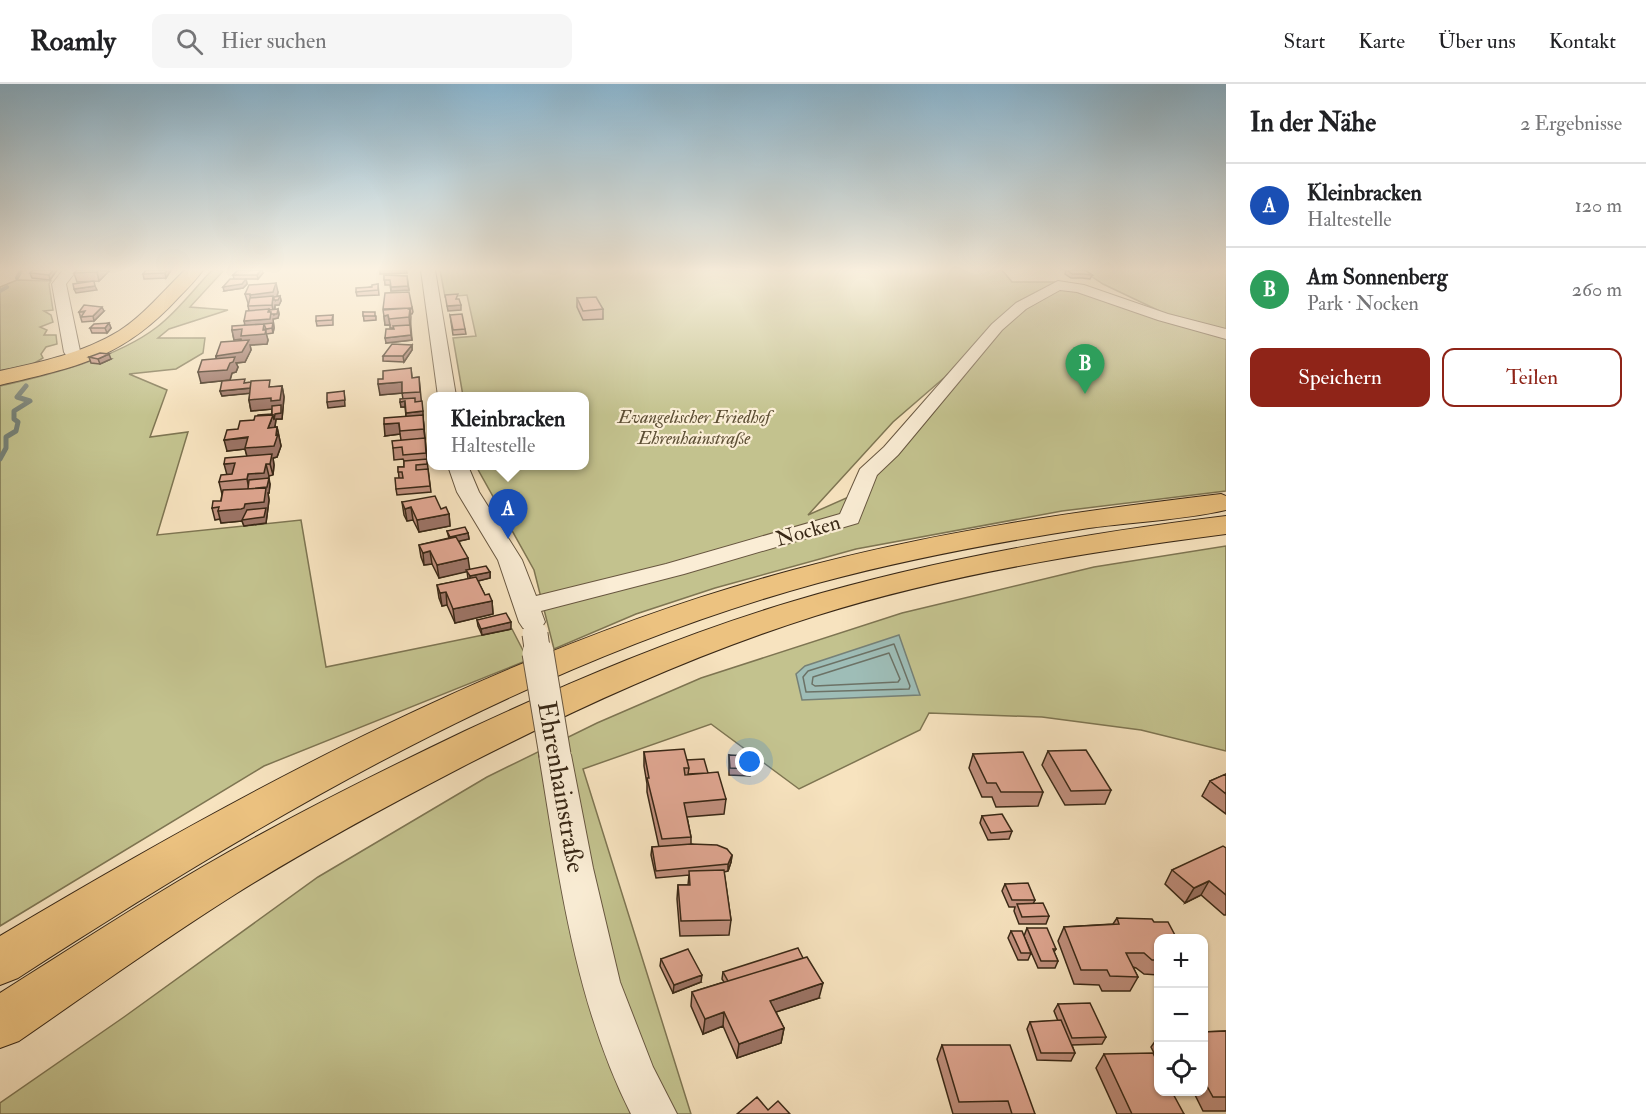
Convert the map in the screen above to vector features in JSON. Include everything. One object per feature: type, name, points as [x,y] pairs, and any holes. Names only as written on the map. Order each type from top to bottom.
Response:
[{"type":"main road","points":[[0,378],[76,357],[128,334],[147,318]]},
{"type":"main road","points":[[0,962],[163,862],[341,763],[492,692],[602,645],[729,600],[803,577],[897,554],[1017,531],[1153,510],[1226,502]]},
{"type":"main road","points":[[0,1023],[188,900],[363,799],[522,720],[629,671],[756,624],[831,600],[926,575],[1036,553],[1226,525]]},
{"type":"street","points":[[66,318],[72,352],[76,357]]},
{"type":"street","points":[[435,318],[446,392]]},
{"type":"street","name":"Nocken","points":[[528,606],[675,569],[850,518],[867,473],[891,451],[997,327],[1007,318]]},
{"type":"street","name":"Nocken","points":[[1167,318],[1226,334]]},
{"type":"street","name":"Ehrenhainstraße","points":[[460,470],[468,492],[510,560],[528,606],[535,634],[575,868],[600,982],[637,1080],[655,1114]]},
{"type":"green space","points":[[0,318],[52,318],[53,322],[40,327],[47,330],[44,335],[56,335],[57,344],[46,347],[41,354],[43,358],[33,364],[0,371]]},
{"type":"green space","points":[[167,318],[203,318],[169,329],[158,338],[205,338],[203,353],[176,369],[129,374],[167,390],[150,437],[188,432],[157,535],[301,520],[326,667],[512,629],[528,660],[264,766],[0,926],[0,386],[82,364],[122,348]]},
{"type":"green space","name":"Evangelischer Friedhof Ehrenhainstraße","points":[[472,318],[1003,318],[945,377],[893,422],[808,515],[869,488],[867,487],[1011,318],[1162,318],[1226,338],[1226,491],[1062,511],[856,549],[715,588],[636,614],[554,649],[534,570],[478,470],[589,470],[589,392],[462,392],[453,338],[476,336]]},
{"type":"green space","points":[[1178,318],[1226,318],[1226,332]]},
{"type":"green space","points":[[1226,546],[1226,751],[1141,730],[1042,717],[929,713],[920,730],[799,789],[711,724],[583,769],[691,1114],[0,1114],[0,1103],[318,877],[487,777],[597,723],[701,678],[902,613],[1094,567]]},
{"type":"water","points":[[899,635],[920,695],[802,700],[796,674],[805,666]]},
{"type":"building","points":[[245,318],[270,318],[270,319],[244,321]]},
{"type":"building","points":[[316,318],[332,318],[332,320],[316,321]]},
{"type":"building","points":[[451,318],[463,318],[465,329],[453,330]]},
{"type":"building","points":[[109,323],[105,328],[90,328],[94,324]]},
{"type":"building","points":[[273,323],[272,328],[266,329],[264,324]]},
{"type":"building","points":[[264,324],[265,334],[241,336],[242,329],[232,330],[232,326]]},
{"type":"building","points":[[410,325],[411,335],[385,338],[386,329],[394,329],[393,326]]},
{"type":"building","points":[[249,340],[242,352],[216,356],[221,342]]},
{"type":"building","points":[[392,344],[412,345],[403,356],[383,356]]},
{"type":"building","points":[[100,353],[109,354],[98,359],[89,357]]},
{"type":"building","points":[[235,357],[227,370],[198,372],[202,360]]},
{"type":"building","points":[[411,368],[412,378],[419,377],[420,392],[402,393],[402,382],[378,384],[378,379],[383,379],[383,371]]},
{"type":"building","points":[[245,379],[244,383],[251,382],[250,388],[220,391],[222,381]]},
{"type":"building","points":[[270,380],[269,387],[282,386],[280,400],[271,401],[271,398],[249,400],[251,381]]},
{"type":"building","points":[[344,391],[345,400],[327,402],[327,393]]},
{"type":"building","points":[[415,398],[415,402],[422,401],[423,411],[406,413],[405,401],[400,402],[400,399]]},
{"type":"building","points":[[281,405],[281,413],[275,414],[274,420],[273,415],[257,416],[272,414],[272,406]]},
{"type":"building","points":[[273,415],[268,428],[277,427],[276,435],[278,434],[274,446],[245,448],[248,437],[224,440],[227,430],[238,429],[240,421],[254,420],[255,416]]},
{"type":"building","points":[[423,415],[424,429],[400,431],[399,423],[384,424],[384,418]]},
{"type":"building","points":[[425,438],[426,453],[403,455],[402,447],[393,448],[392,441]]},
{"type":"building","points":[[272,454],[270,464],[266,464],[264,473],[248,474],[247,479],[219,482],[221,475],[232,474],[235,463],[224,464],[225,458]]},
{"type":"building","points":[[427,459],[427,464],[416,465],[416,470],[428,470],[430,486],[396,489],[395,478],[403,478],[402,472],[398,472],[398,467],[404,467],[404,461]]},
{"type":"building","points":[[269,478],[267,487],[248,489],[249,480]]},
{"type":"building","points":[[266,488],[264,502],[245,504],[241,509],[218,511],[219,507],[212,508],[213,501],[221,501],[223,490]]},
{"type":"building","points":[[435,496],[441,509],[446,507],[449,514],[417,520],[411,507],[405,509],[402,502]]},
{"type":"building","points":[[266,508],[264,517],[242,520],[247,510]]},
{"type":"building","points":[[465,527],[468,533],[450,537],[447,531]]},
{"type":"building","points":[[456,537],[468,558],[437,565],[430,551],[423,553],[419,545]]},
{"type":"building","points":[[486,566],[490,572],[470,576],[466,570]]},
{"type":"building","points":[[476,577],[485,595],[489,594],[492,601],[453,609],[446,592],[440,593],[437,585]]},
{"type":"building","points":[[506,613],[511,622],[481,629],[477,620]]},
{"type":"building","points":[[684,749],[689,768],[684,768],[685,775],[718,772],[726,799],[684,803],[691,837],[662,839],[647,778],[649,778],[644,752]]},
{"type":"building","points":[[1086,750],[1111,790],[1071,791],[1048,751]]},
{"type":"building","points":[[1023,752],[1043,792],[1001,792],[996,783],[987,783],[973,754]]},
{"type":"building","points":[[729,755],[750,756],[751,769],[730,768]]},
{"type":"building","points":[[704,759],[708,773],[688,774],[687,760]]},
{"type":"building","points":[[1226,774],[1226,794],[1210,781]]},
{"type":"building","points":[[1002,814],[1012,831],[991,833],[982,816]]},
{"type":"building","points":[[717,845],[727,849],[732,855],[728,864],[656,871],[652,847]]},
{"type":"building","points":[[1223,846],[1226,848],[1226,895],[1209,881],[1194,888],[1172,870]]},
{"type":"building","points":[[724,870],[731,920],[681,921],[678,885],[690,885],[689,871]]},
{"type":"building","points":[[1028,883],[1035,900],[1012,900],[1005,884]]},
{"type":"building","points":[[1043,903],[1049,916],[1022,917],[1017,904]]},
{"type":"building","points":[[1117,918],[1152,919],[1154,922],[1168,922],[1174,934],[1154,934],[1154,960],[1144,953],[1126,953],[1138,977],[1110,976],[1107,970],[1081,970],[1064,927],[1119,924]]},
{"type":"building","points":[[1027,928],[1047,928],[1056,949],[1053,949],[1058,961],[1041,961]]},
{"type":"building","points":[[1011,931],[1022,931],[1031,953],[1021,953]]},
{"type":"building","points":[[798,948],[803,958],[728,981],[723,972]]},
{"type":"building","points":[[688,949],[702,975],[674,985],[661,959]]},
{"type":"building","points":[[807,957],[823,983],[770,1001],[784,1028],[739,1044],[724,1012],[705,1019],[692,992]]},
{"type":"building","points":[[1090,1003],[1106,1037],[1072,1038],[1058,1004]]},
{"type":"building","points":[[1061,1020],[1075,1053],[1041,1053],[1030,1022]]},
{"type":"building","points":[[1226,1031],[1226,1097],[1213,1097],[1208,1088],[1208,1032]]},
{"type":"building","points":[[942,1045],[1010,1045],[1035,1114],[1012,1114],[1008,1101],[959,1102]]},
{"type":"building","points":[[1153,1053],[1154,1096],[1174,1096],[1184,1114],[1132,1114],[1104,1054]]},
{"type":"building","points":[[757,1097],[768,1110],[778,1101],[790,1114],[737,1114]]},
{"type":"waterway","points":[[0,459],[6,448],[6,437],[16,431],[18,422],[14,419],[14,411],[30,401],[17,397],[26,386]]},
{"type":"place","name":"Am Sonnenberg","points":[[1085,394]]},
{"type":"place","name":"Kleinbracken","points":[[508,539]]}]
